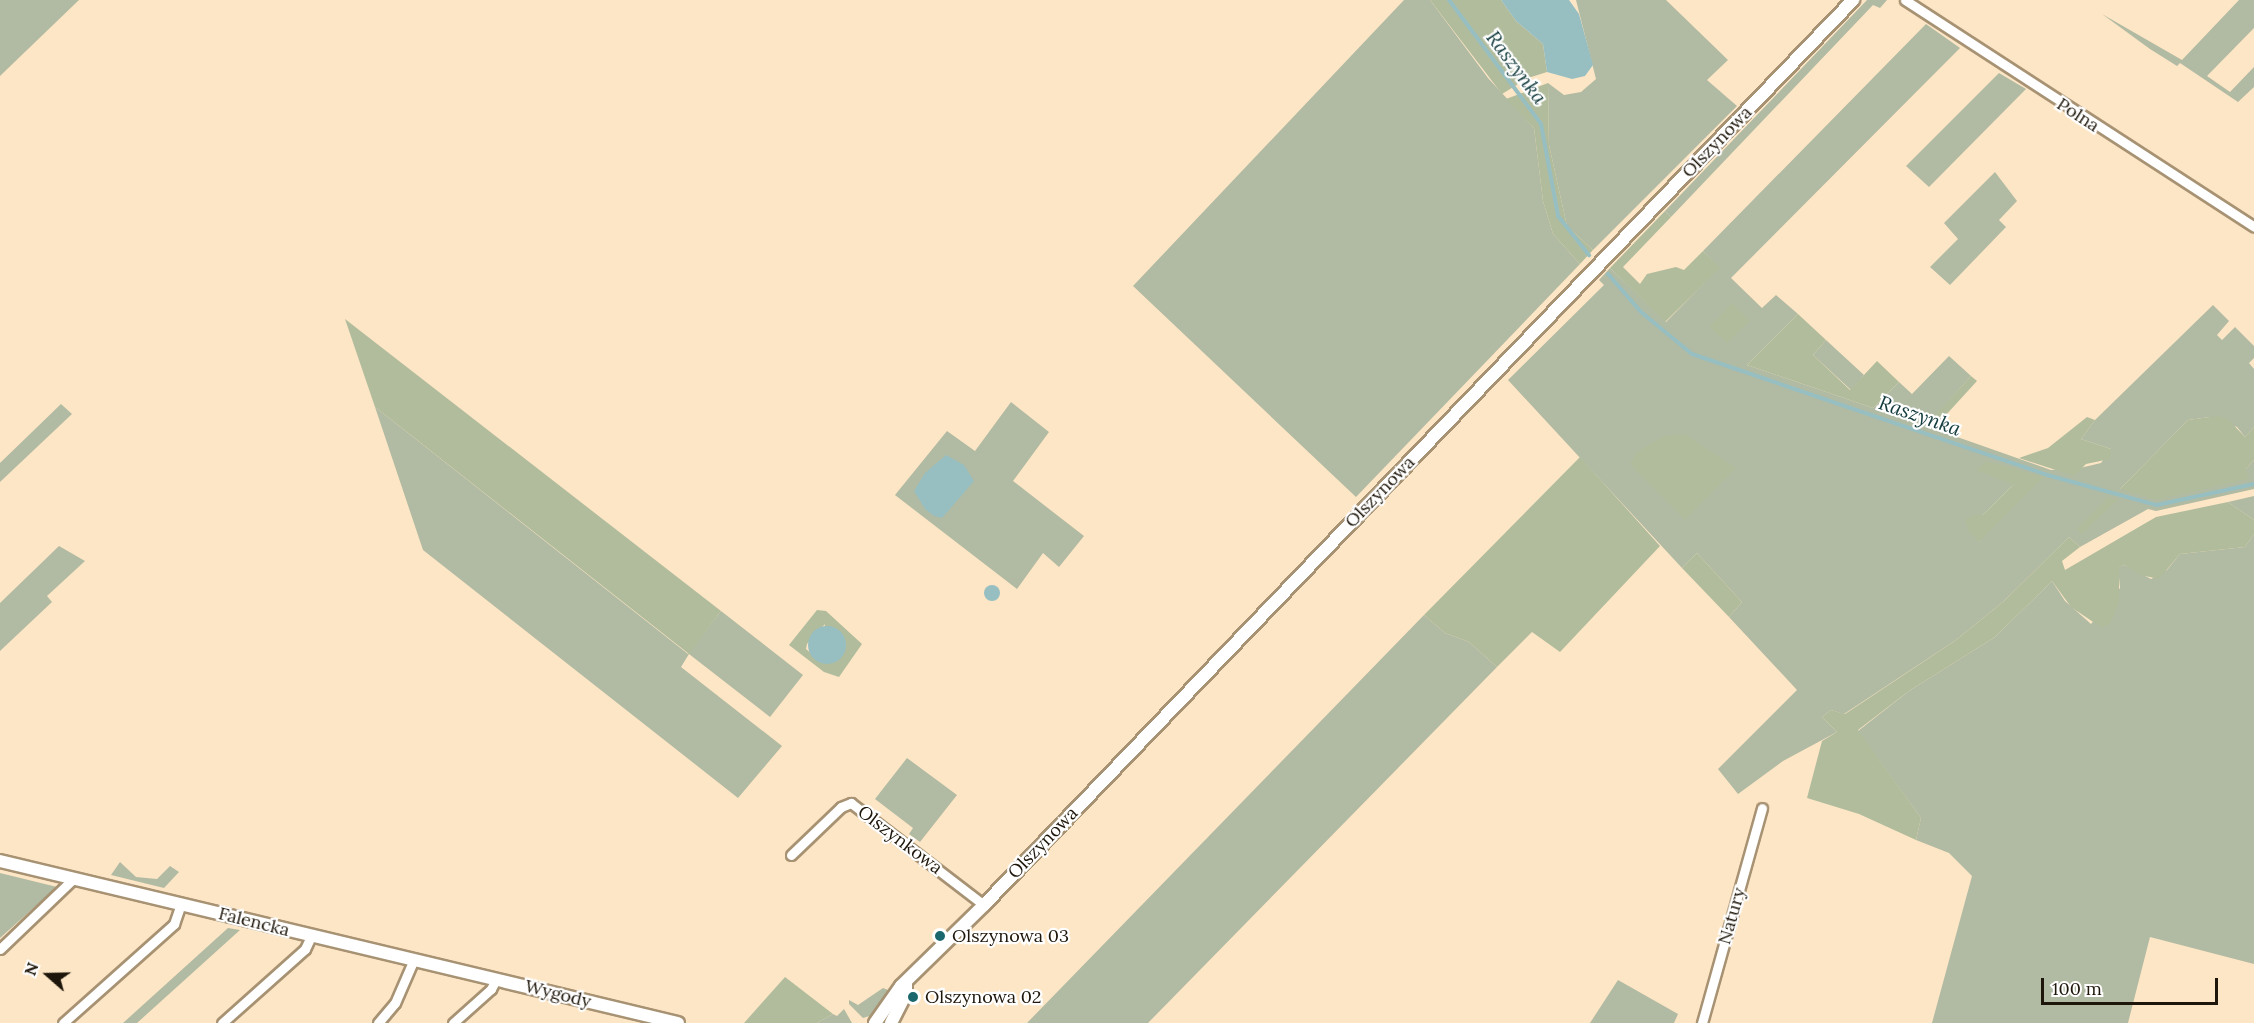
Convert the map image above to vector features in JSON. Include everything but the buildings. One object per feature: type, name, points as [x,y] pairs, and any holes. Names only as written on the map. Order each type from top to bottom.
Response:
[{"type":"street","name":"Olszynowa","points":[[875,1023],[898,989],[906,984],[984,905],[1853,0]]},
{"type":"street","name":"Polna","points":[[1905,0],[2254,227]]},
{"type":"street","name":"Olszynkowa","points":[[791,855],[841,807],[851,803],[984,905]]},
{"type":"street","name":"Natury","points":[[1702,1023],[1762,808]]},
{"type":"street","name":"Falencka","points":[[0,861],[502,980]]},
{"type":"street","points":[[0,949],[74,878]]},
{"type":"street","points":[[63,1023],[174,924],[182,904]]},
{"type":"street","points":[[222,1023],[305,949],[311,936]]},
{"type":"street","points":[[378,1023],[395,1003],[414,959]]},
{"type":"street","points":[[453,1023],[502,980]]},
{"type":"street","name":"Wygody","points":[[502,980],[678,1023]]},
{"type":"street","name":"Olszynowa","points":[[891,1023],[906,993],[906,984]]},
{"type":"green space","points":[[0,0],[79,0],[0,76]]},
{"type":"green space","points":[[1404,0],[1430,0],[1488,78],[1534,128],[1543,201],[1553,234],[1580,264],[1356,497],[1133,286]]},
{"type":"green space","points":[[1430,0],[1501,0],[1516,21],[1543,44],[1547,72],[1528,78],[1502,94]]},
{"type":"green space","points":[[1576,0],[1666,0],[1728,60],[1707,80],[1737,106],[1593,250],[1567,226],[1549,145],[1548,83],[1564,95],[1581,92],[1596,79]]},
{"type":"green space","points":[[1867,0],[1887,0],[1880,8],[1873,5],[1671,217],[1665,211]]},
{"type":"green space","points":[[2239,0],[2254,0],[2254,28],[2207,76],[2230,92],[2254,67],[2254,87],[2238,102],[2180,63],[2177,66],[2150,49],[2102,14],[2182,60]]},
{"type":"green space","points":[[1926,24],[1960,48],[1731,278],[1762,308],[1776,295],[1798,314],[1747,365],[1873,408],[1899,382],[1912,394],[1949,356],[1971,376],[1926,426],[2051,470],[2080,468],[2101,463],[2111,449],[2081,439],[2095,420],[2213,305],[2229,321],[2217,335],[2222,340],[2235,327],[2254,346],[2254,358],[2249,363],[2254,369],[2254,427],[2245,437],[2237,427],[2210,417],[2188,420],[2120,489],[2246,469],[2254,460],[2254,489],[2156,511],[2148,509],[2080,547],[2069,537],[2004,601],[1956,640],[1844,714],[1831,710],[1822,717],[1837,732],[1783,761],[1738,794],[1718,769],[1797,690],[1729,617],[1742,602],[1697,553],[1682,568],[1508,380],[1604,285],[1599,280],[1610,268],[1666,322],[1719,268],[1703,251]],"holes":[[[2013,485],[1979,542],[1972,515],[1983,515]]]},
{"type":"green space","points":[[1999,73],[2026,89],[1929,187],[1906,166]]},
{"type":"green space","points":[[1548,83],[1549,145],[1567,226],[1593,250],[1580,264],[1553,234],[1543,201],[1534,128],[1506,99]]},
{"type":"green space","points":[[1995,172],[2017,201],[1999,220],[2006,227],[1950,285],[1930,267],[1958,239],[1944,223]]},
{"type":"green space","points":[[1665,211],[1671,217],[1623,267],[1640,284],[1647,274],[1676,267],[1684,270],[1703,251],[1720,268],[1665,322],[1610,268]]},
{"type":"green space","points":[[1732,303],[1750,321],[1727,343],[1709,327]]},
{"type":"green space","points":[[1798,314],[1826,340],[1813,355],[1850,390],[1877,361],[1899,382],[1873,408],[1747,365]]},
{"type":"green space","points":[[345,319],[721,611],[689,654],[375,407]]},
{"type":"green space","points":[[1826,340],[1864,375],[1851,390],[1813,355]]},
{"type":"green space","points":[[1971,376],[1977,381],[1934,428],[1925,426]]},
{"type":"green space","points":[[1011,402],[1049,432],[1013,481],[1084,536],[1059,567],[1043,553],[1017,589],[895,495],[947,431],[975,451]]},
{"type":"green space","points":[[61,404],[72,414],[0,482],[0,463]]},
{"type":"green space","points":[[375,407],[688,654],[721,611],[803,675],[770,717],[689,654],[681,667],[782,746],[738,798],[423,550]]},
{"type":"green space","points":[[2217,416],[2227,418],[2245,437],[2254,427],[2254,460],[2246,469],[2249,479],[2156,500],[2120,489],[2188,420]]},
{"type":"green space","points":[[2087,417],[2095,420],[2081,439],[2111,449],[2110,459],[2086,464],[2074,476],[2019,458],[2048,448]]},
{"type":"green space","points":[[1685,434],[1736,468],[1685,520],[1630,464],[1637,452],[1664,436]]},
{"type":"green space","points":[[1580,457],[1660,546],[1560,652],[1532,632],[1497,667],[1469,642],[1445,633],[1424,615]]},
{"type":"green space","points":[[1986,461],[2044,477],[1979,542],[1968,531],[1965,520],[1972,515],[1983,515],[2013,485],[1976,470]]},
{"type":"green space","points":[[2254,496],[2254,520],[2228,502]]},
{"type":"green space","points":[[2108,497],[2118,500],[2082,534],[2076,529]]},
{"type":"green space","points":[[2228,502],[2254,520],[2254,534],[2245,547],[2180,554],[2159,579],[2140,575],[2124,565],[2119,567],[2119,603],[2110,624],[2102,628],[2071,607],[2052,581],[1995,637],[1909,691],[1858,730],[1921,818],[1916,840],[1859,814],[1807,798],[1822,741],[1837,732],[1822,717],[1831,710],[1845,714],[1956,640],[2004,601],[2069,537],[2080,547],[2062,561],[2065,570],[2156,517]]},
{"type":"green space","points":[[2254,534],[2254,964],[2150,937],[2128,1023],[1932,1023],[1972,876],[1949,853],[1916,840],[1921,818],[1858,731],[1909,691],[1995,637],[2052,581],[2065,601],[2091,624],[2120,588],[2118,567],[2124,565],[2151,579],[2167,570],[2180,554],[2245,547]]},
{"type":"green space","points":[[59,546],[85,561],[47,596],[52,602],[0,651],[0,603]]},
{"type":"green space","points":[[1697,553],[1742,602],[1729,617],[1682,568]]},
{"type":"green space","points":[[817,610],[826,611],[862,644],[839,677],[824,672],[789,645]],"holes":[[[825,624],[820,661],[806,649],[807,644]]]},
{"type":"green space","points":[[1424,615],[1445,633],[1469,642],[1497,667],[1148,1023],[1027,1023]]},
{"type":"green space","points":[[907,758],[957,795],[920,842],[909,834],[913,828],[875,799]]},
{"type":"green space","points":[[120,862],[136,877],[157,879],[170,866],[179,872],[164,888],[111,875]]},
{"type":"green space","points":[[0,873],[57,887],[0,938]]},
{"type":"green space","points":[[228,928],[240,930],[137,1023],[123,1023]]},
{"type":"green space","points":[[785,977],[833,1014],[817,1023],[744,1023]]},
{"type":"green space","points":[[1618,980],[1678,1014],[1674,1023],[1590,1023]]},
{"type":"green space","points":[[883,988],[888,990],[873,1015],[863,1018],[849,1004],[849,1000],[858,1005]]},
{"type":"green space","points":[[844,1009],[852,1023],[817,1023],[833,1014],[837,1016]]},
{"type":"water","points":[[1501,0],[1569,0],[1579,14],[1593,65],[1585,76],[1572,79],[1547,72],[1543,44],[1516,21]]},
{"type":"water","points":[[946,455],[964,465],[974,481],[942,518],[934,516],[925,509],[914,491],[925,473]]},
{"type":"water","points":[[989,585],[995,585],[1000,593],[998,599],[989,601],[984,596],[984,590]]},
{"type":"water","points":[[827,626],[834,627],[840,632],[845,638],[845,652],[840,658],[834,663],[827,664],[820,663],[814,658],[809,652],[808,645],[809,638],[814,632],[820,627]]},
{"type":"waterway","name":"Raszynka","points":[[1449,0],[1541,124],[1558,216],[1589,255]]},
{"type":"waterway","name":"Raszynka","points":[[1608,274],[1641,312],[1692,354],[2047,475],[2157,505],[2254,484]]},
{"type":"place","name":"Olszynowa 03","points":[[940,936]]},
{"type":"place","name":"Olszynowa 02","points":[[913,997]]}]
